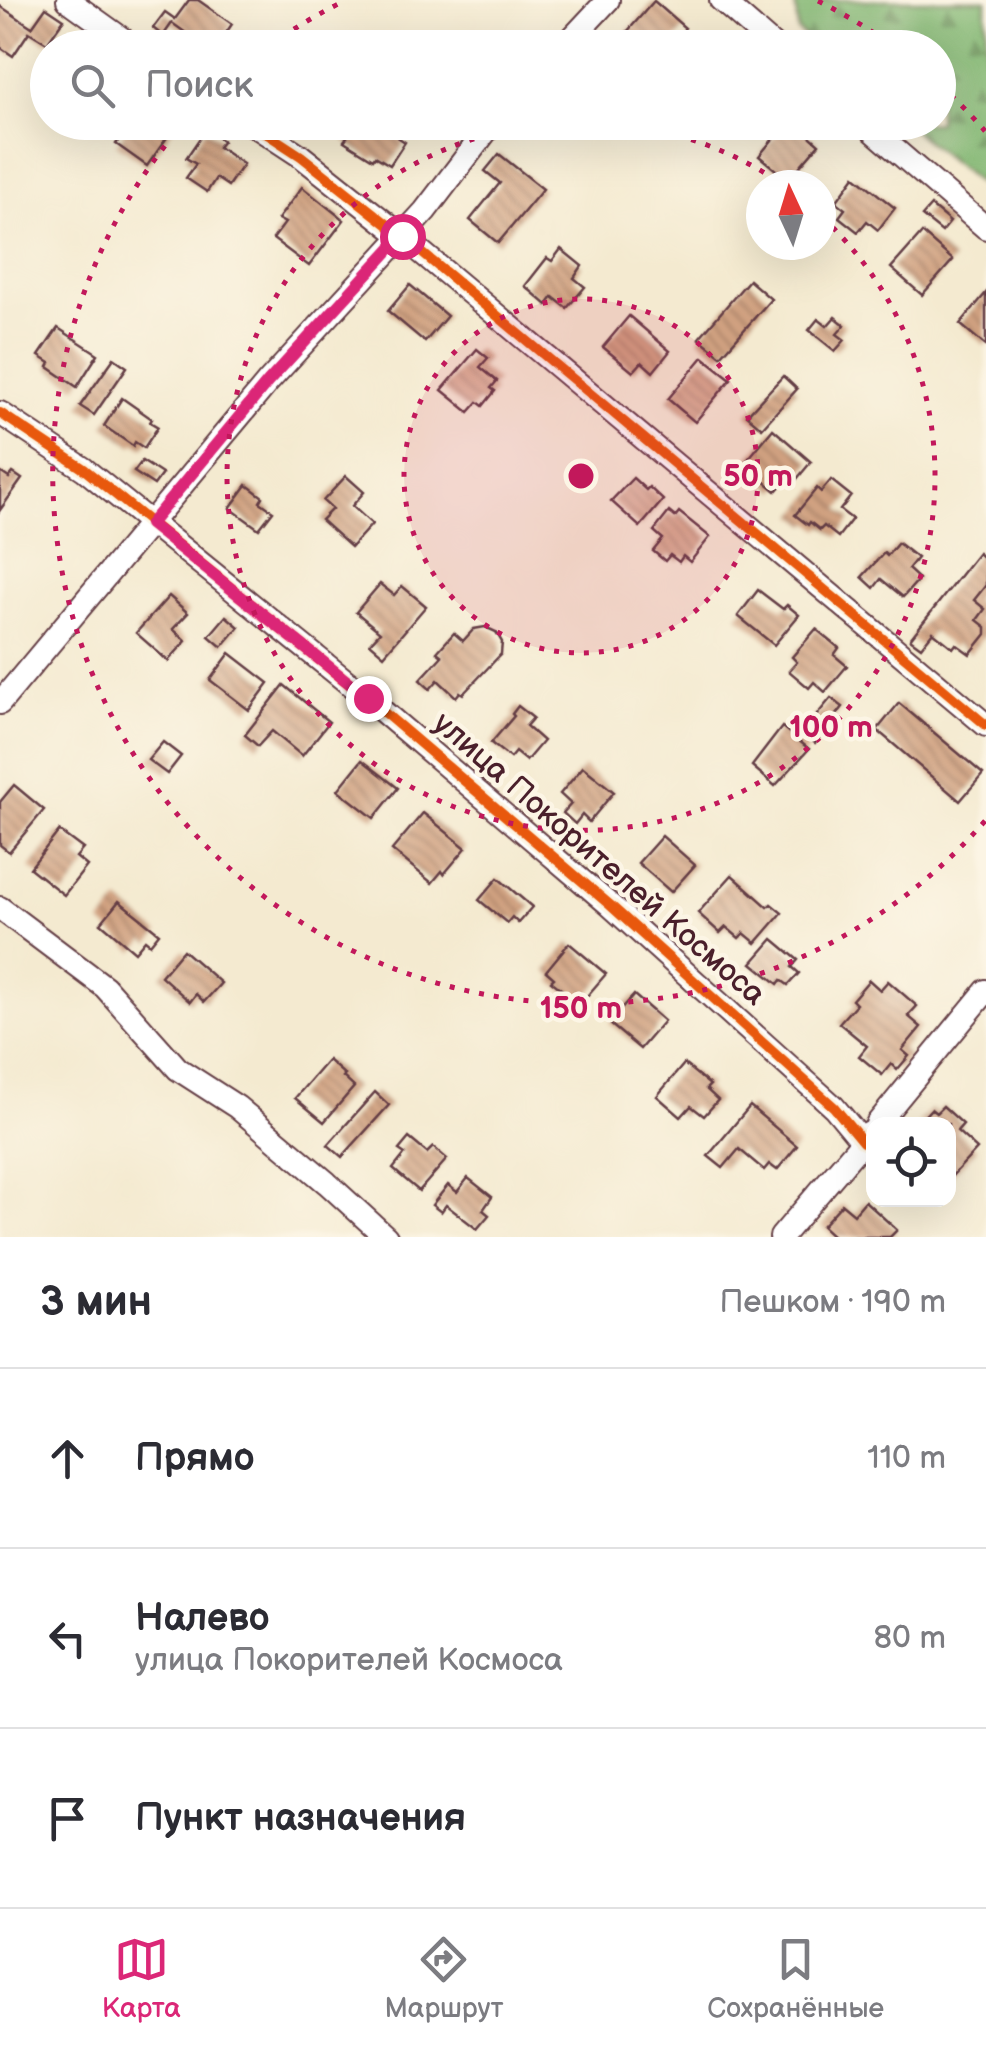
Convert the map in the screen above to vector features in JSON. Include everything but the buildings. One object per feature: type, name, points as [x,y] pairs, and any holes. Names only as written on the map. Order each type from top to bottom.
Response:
[{"type":"street","points":[[68,0],[110,30]]},
{"type":"street","points":[[579,30],[608,0]]},
{"type":"street","points":[[720,0],[755,30]]},
{"type":"street","points":[[277,140],[402,236],[986,725]]},
{"type":"street","points":[[0,704],[268,382],[424,211],[479,140]]},
{"type":"street","points":[[884,140],[986,228]]},
{"type":"street","name":"улица Покорителей Космоса","points":[[0,413],[84,469],[368,698],[610,905],[834,1108],[866,1129]]},
{"type":"street","points":[[0,908],[105,987],[178,1069],[237,1107],[386,1237]]},
{"type":"street","points":[[883,1117],[986,991]]},
{"type":"street","points":[[781,1237],[866,1138]]},
{"type":"green space","points":[[795,0],[986,0],[986,189],[925,140],[956,140],[956,30],[798,30]]},
{"type":"cycle path","points":[[277,140],[402,236],[986,725]]},
{"type":"cycle path","points":[[0,413],[84,469],[367,698],[610,905],[834,1107],[863,1142]]},
{"type":"route","points":[[368,698],[150,524],[268,382],[402,236]]}]
